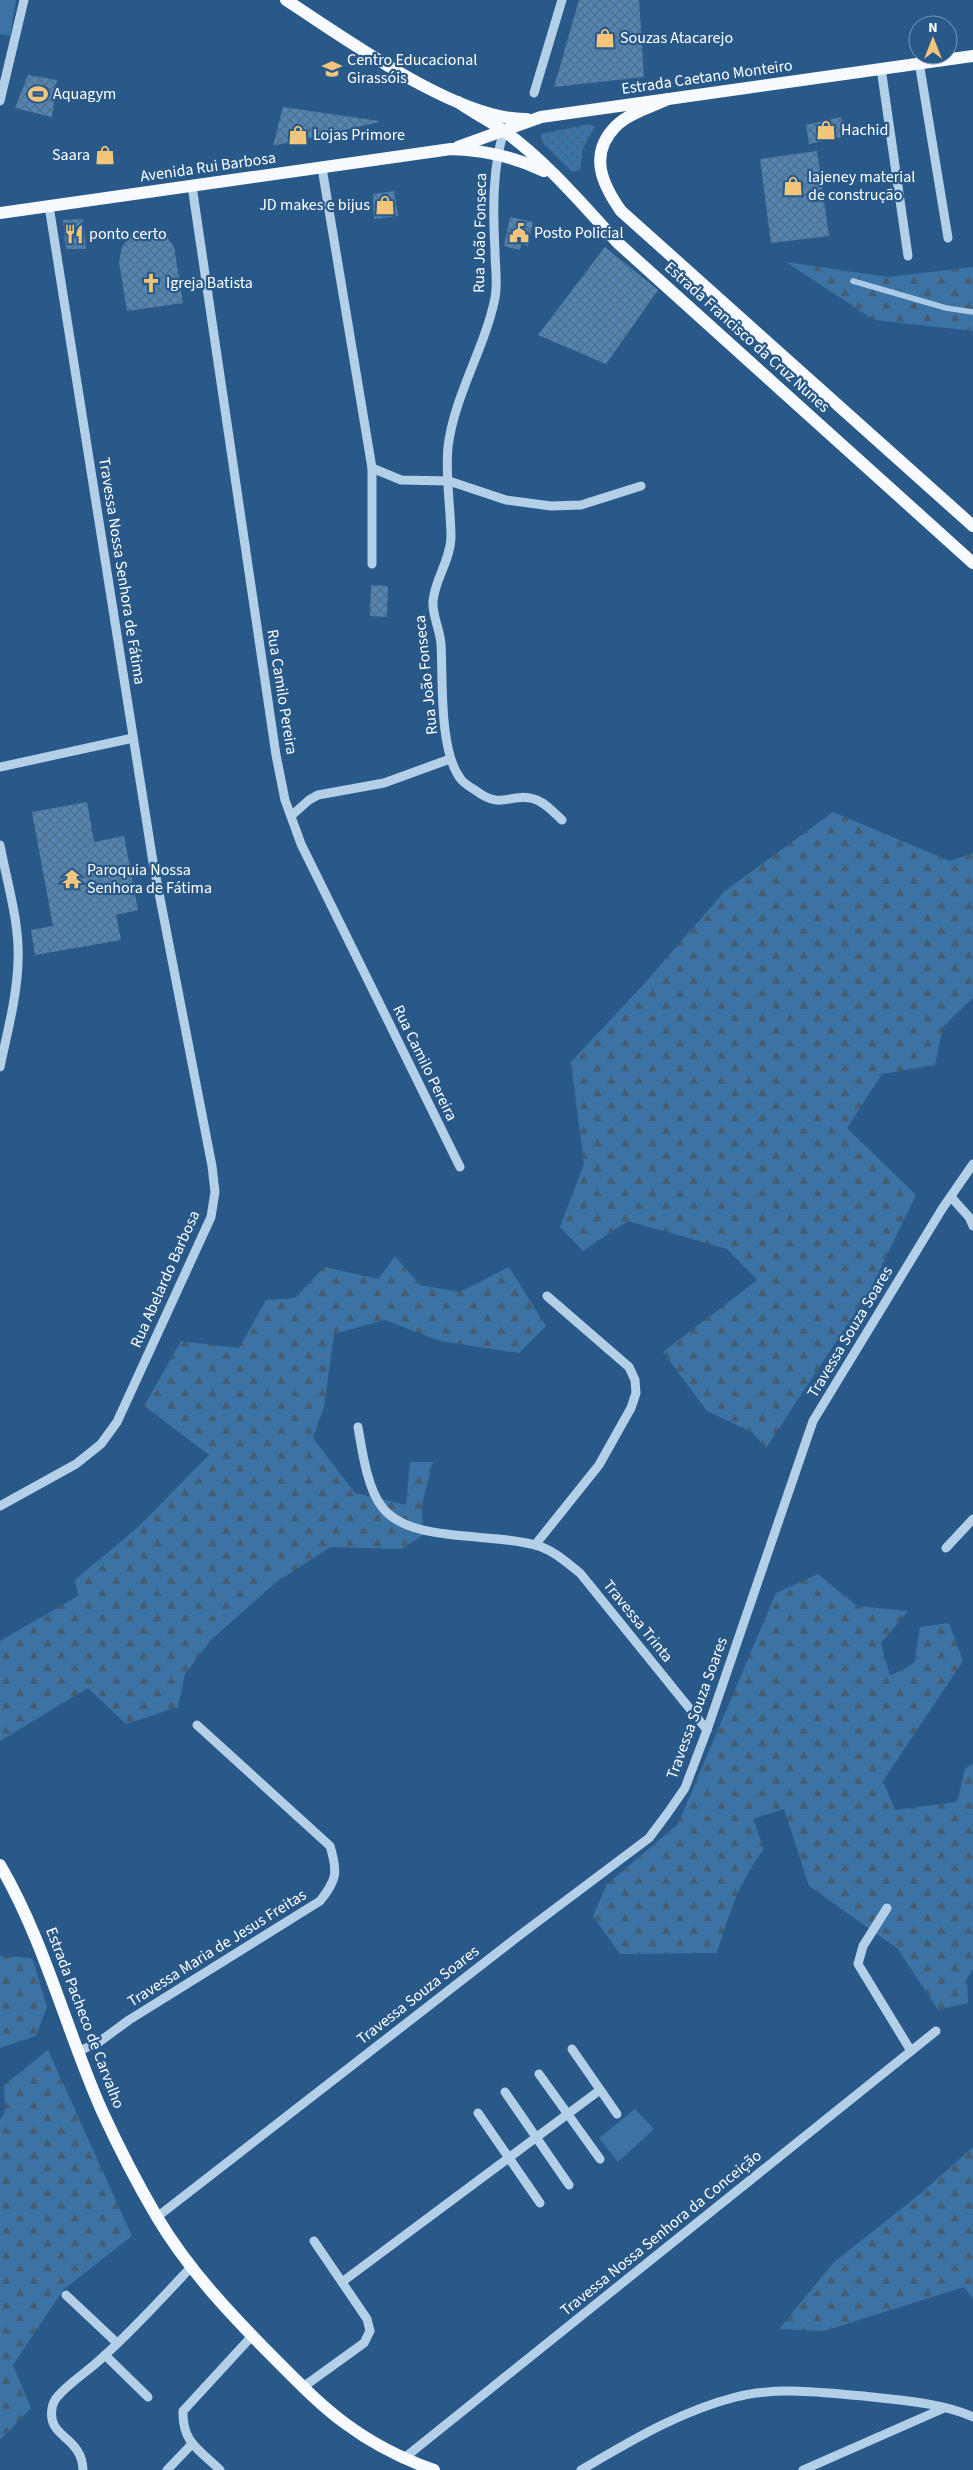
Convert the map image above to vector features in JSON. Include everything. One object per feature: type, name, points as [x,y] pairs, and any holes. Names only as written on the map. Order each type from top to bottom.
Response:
[{"type":"main road","points":[[286,0],[392,68],[458,102],[490,115],[517,119],[541,118]]},
{"type":"main road","name":"Estrada Caetano Monteiro","points":[[958,58],[973,56]]},
{"type":"main road","name":"Estrada Caetano Monteiro","points":[[450,150],[541,118],[908,64]]},
{"type":"main road","name":"Estrada Francisco da Cruz Nunes","points":[[668,99],[627,118],[616,126],[607,138],[600,165],[602,179],[607,192],[621,211],[973,526]]},
{"type":"main road","name":"Estrada Francisco da Cruz Nunes","points":[[458,102],[504,131],[553,176],[618,243],[973,563]]},
{"type":"main road","points":[[450,150],[496,155],[524,163],[553,176]]},
{"type":"main road","name":"Avenida Rui Barbosa","points":[[0,213],[450,150]]},
{"type":"main road","name":"Estrada Pacheco de Carvalho","points":[[0,1866],[33,1928],[78,2052],[103,2112],[157,2218],[192,2266],[252,2336],[303,2388],[346,2424],[404,2459],[434,2470]]},
{"type":"street","points":[[0,101],[24,0]]},
{"type":"street","points":[[534,92],[562,0]]},
{"type":"street","points":[[919,65],[948,238]]},
{"type":"street","points":[[881,68],[908,256]]},
{"type":"street","name":"Rua João Fonseca","points":[[504,131],[496,155],[494,251],[497,275],[495,298],[454,422],[448,448],[450,539],[448,554],[433,601],[434,619],[441,641],[443,694],[450,760],[460,779],[483,797],[502,801],[534,798],[541,801],[562,820]]},
{"type":"street","points":[[322,168],[372,468],[372,564]]},
{"type":"street","name":"Rua Camilo Pereira","points":[[192,186],[276,755],[291,816],[301,844],[352,951],[460,1168]]},
{"type":"street","name":"Travessa Nossa Senhora de Fátima","points":[[49,206],[153,862],[169,939]]},
{"type":"street","points":[[372,468],[401,480],[449,481],[506,500],[551,506],[581,506],[641,486]]},
{"type":"street","points":[[0,767],[133,738]]},
{"type":"street","points":[[291,816],[308,800],[318,795],[384,783],[450,760]]},
{"type":"street","points":[[0,845],[17,934],[18,961],[16,989],[0,1067]]},
{"type":"street","name":"Rua Abelardo Barbosa","points":[[0,1506],[76,1464],[101,1444],[117,1422],[211,1217],[215,1192],[212,1166],[169,939]]},
{"type":"street","name":"Travessa Souza Soares","points":[[157,2218],[520,1935],[649,1838],[685,1788],[707,1730],[813,1421],[973,1164]]},
{"type":"street","points":[[951,1197],[969,1217],[973,1226]]},
{"type":"street","points":[[535,1545],[599,1465],[631,1408],[636,1393],[635,1380],[628,1367],[547,1296]]},
{"type":"street","name":"Travessa Trinta","points":[[358,1427],[365,1466],[381,1506],[396,1522],[418,1529],[535,1545],[560,1557],[580,1573],[707,1730]]},
{"type":"street","points":[[946,1548],[973,1519]]},
{"type":"street","name":"Travessa Maria de Jesus Freitas","points":[[78,2052],[99,2042],[129,2020],[320,1901],[334,1884],[336,1865],[330,1846],[197,1725]]},
{"type":"street","points":[[887,1908],[863,1946],[858,1964],[911,2051]]},
{"type":"street","name":"Travessa Nossa Senhora da Conceição","points":[[404,2459],[936,2030]]},
{"type":"street","points":[[572,2049],[617,2114]]},
{"type":"street","points":[[539,2074],[600,2159]]},
{"type":"street","points":[[342,2282],[600,2090]]},
{"type":"street","points":[[505,2092],[569,2184]]},
{"type":"street","points":[[478,2113],[540,2203]]},
{"type":"street","points":[[303,2388],[368,2337],[369,2325],[367,2319],[314,2241]]},
{"type":"street","points":[[83,2470],[83,2460],[77,2448],[56,2430],[52,2421],[52,2410],[56,2397],[105,2355],[192,2266]]},
{"type":"street","points":[[66,2295],[116,2343]]},
{"type":"street","points":[[220,2470],[191,2445],[183,2420],[183,2411],[252,2336]]},
{"type":"street","points":[[105,2355],[148,2397]]},
{"type":"street","points":[[581,2470],[653,2429],[693,2410],[737,2396],[772,2392],[842,2394],[916,2402],[973,2417]]},
{"type":"street","points":[[802,2470],[943,2409]]},
{"type":"street","points":[[167,2470],[191,2445]]},
{"type":"green space","points":[[0,0],[16,0],[10,36],[0,34]]},
{"type":"green space","points":[[589,124],[595,127],[583,148],[580,170],[572,172],[542,142],[541,134]]},
{"type":"green space","points":[[786,262],[888,277],[973,267],[973,331],[874,320]]},
{"type":"green space","points":[[833,812],[950,861],[973,853],[973,998],[943,1027],[935,1065],[882,1074],[847,1128],[916,1195],[870,1290],[766,1448],[752,1432],[707,1411],[663,1352],[757,1280],[727,1249],[628,1221],[583,1251],[560,1227],[584,1164],[571,1062],[643,985],[725,891]]},
{"type":"green space","points":[[395,1256],[420,1285],[460,1292],[509,1267],[546,1326],[519,1353],[440,1341],[385,1320],[334,1334],[324,1407],[313,1438],[355,1493],[406,1505],[410,1462],[433,1462],[422,1504],[423,1535],[402,1549],[330,1547],[274,1584],[211,1640],[185,1674],[178,1707],[126,1724],[88,1688],[0,1741],[0,1641],[78,1596],[75,1580],[138,1527],[209,1455],[144,1406],[181,1341],[239,1348],[266,1300],[295,1298],[324,1267],[378,1279]]},
{"type":"green space","points":[[818,1574],[857,1606],[908,1611],[881,1643],[890,1676],[914,1663],[920,1627],[949,1623],[963,1661],[883,1781],[895,1810],[957,1802],[965,1769],[973,1763],[973,1969],[967,1978],[968,2003],[938,2010],[898,1949],[809,1886],[784,1809],[753,1819],[764,1849],[741,1886],[730,1912],[717,1953],[620,1954],[593,1916],[607,1884],[678,1824],[776,1593]]},
{"type":"green space","points":[[0,1956],[32,1958],[47,2007],[36,2036],[0,2048]]},
{"type":"green space","points":[[48,2050],[132,2236],[63,2290],[13,2365],[31,2408],[0,2440],[0,2120],[5,2112],[4,2085]]},
{"type":"green space","points":[[635,2109],[654,2129],[618,2162],[599,2138]]},
{"type":"green space","points":[[973,2147],[973,2299],[964,2287],[824,2331],[779,2329],[834,2262],[920,2194]]},
{"type":"building","name":"Souzas Atacarejo","points":[[579,0],[639,0],[644,77],[554,87]]},
{"type":"building","name":"Aquagym","points":[[28,75],[57,80],[52,117],[15,108]]},
{"type":"building","name":"Lojas Primore","points":[[283,107],[379,121],[379,122],[273,146]]},
{"type":"building","name":"Hachid","points":[[841,117],[847,136],[809,144],[806,125]]},
{"type":"building","name":"lajeney material de construção","points":[[817,151],[829,236],[771,243],[760,159]]},
{"type":"building","name":"JD makes e bijus","points":[[394,191],[398,216],[374,219],[373,194]]},
{"type":"building","name":"Posto Policial","points":[[510,217],[533,222],[528,246],[521,244],[520,250],[504,246]]},
{"type":"building","name":"ponto certo","points":[[83,219],[86,249],[66,249],[63,220]]},
{"type":"building","name":"Igreja Batista","points":[[155,231],[167,237],[174,247],[183,303],[127,311],[119,262],[122,246],[132,236]]},
{"type":"building","points":[[605,247],[658,290],[606,364],[538,335]]},
{"type":"building","points":[[371,585],[388,586],[387,617],[370,616]]},
{"type":"building","points":[[87,802],[94,842],[124,836],[138,910],[116,915],[121,940],[35,955],[31,930],[53,926],[32,812]]},
{"type":"waterway","points":[[853,281],[946,308],[973,312]]},
{"type":"place","name":"Souzas Atacarejo","points":[[605,38]]},
{"type":"place","name":"Centro Educacional Girassóis","points":[[332,69]]},
{"type":"place","name":"Aquagym","points":[[38,94]]},
{"type":"place","name":"Hachid","points":[[826,130]]},
{"type":"place","name":"Lojas Primore","points":[[298,135]]},
{"type":"place","name":"Saara","points":[[105,155]]},
{"type":"place","name":"lajeney material de construção","points":[[793,186]]},
{"type":"place","name":"JD makes e bijus","points":[[385,205]]},
{"type":"place","name":"Posto Policial","points":[[519,233]]},
{"type":"place","name":"ponto certo","points":[[74,234]]},
{"type":"place","name":"Igreja Batista","points":[[151,283]]},
{"type":"place","name":"Paroquia Nossa Senhora de Fátima","points":[[72,879]]}]
